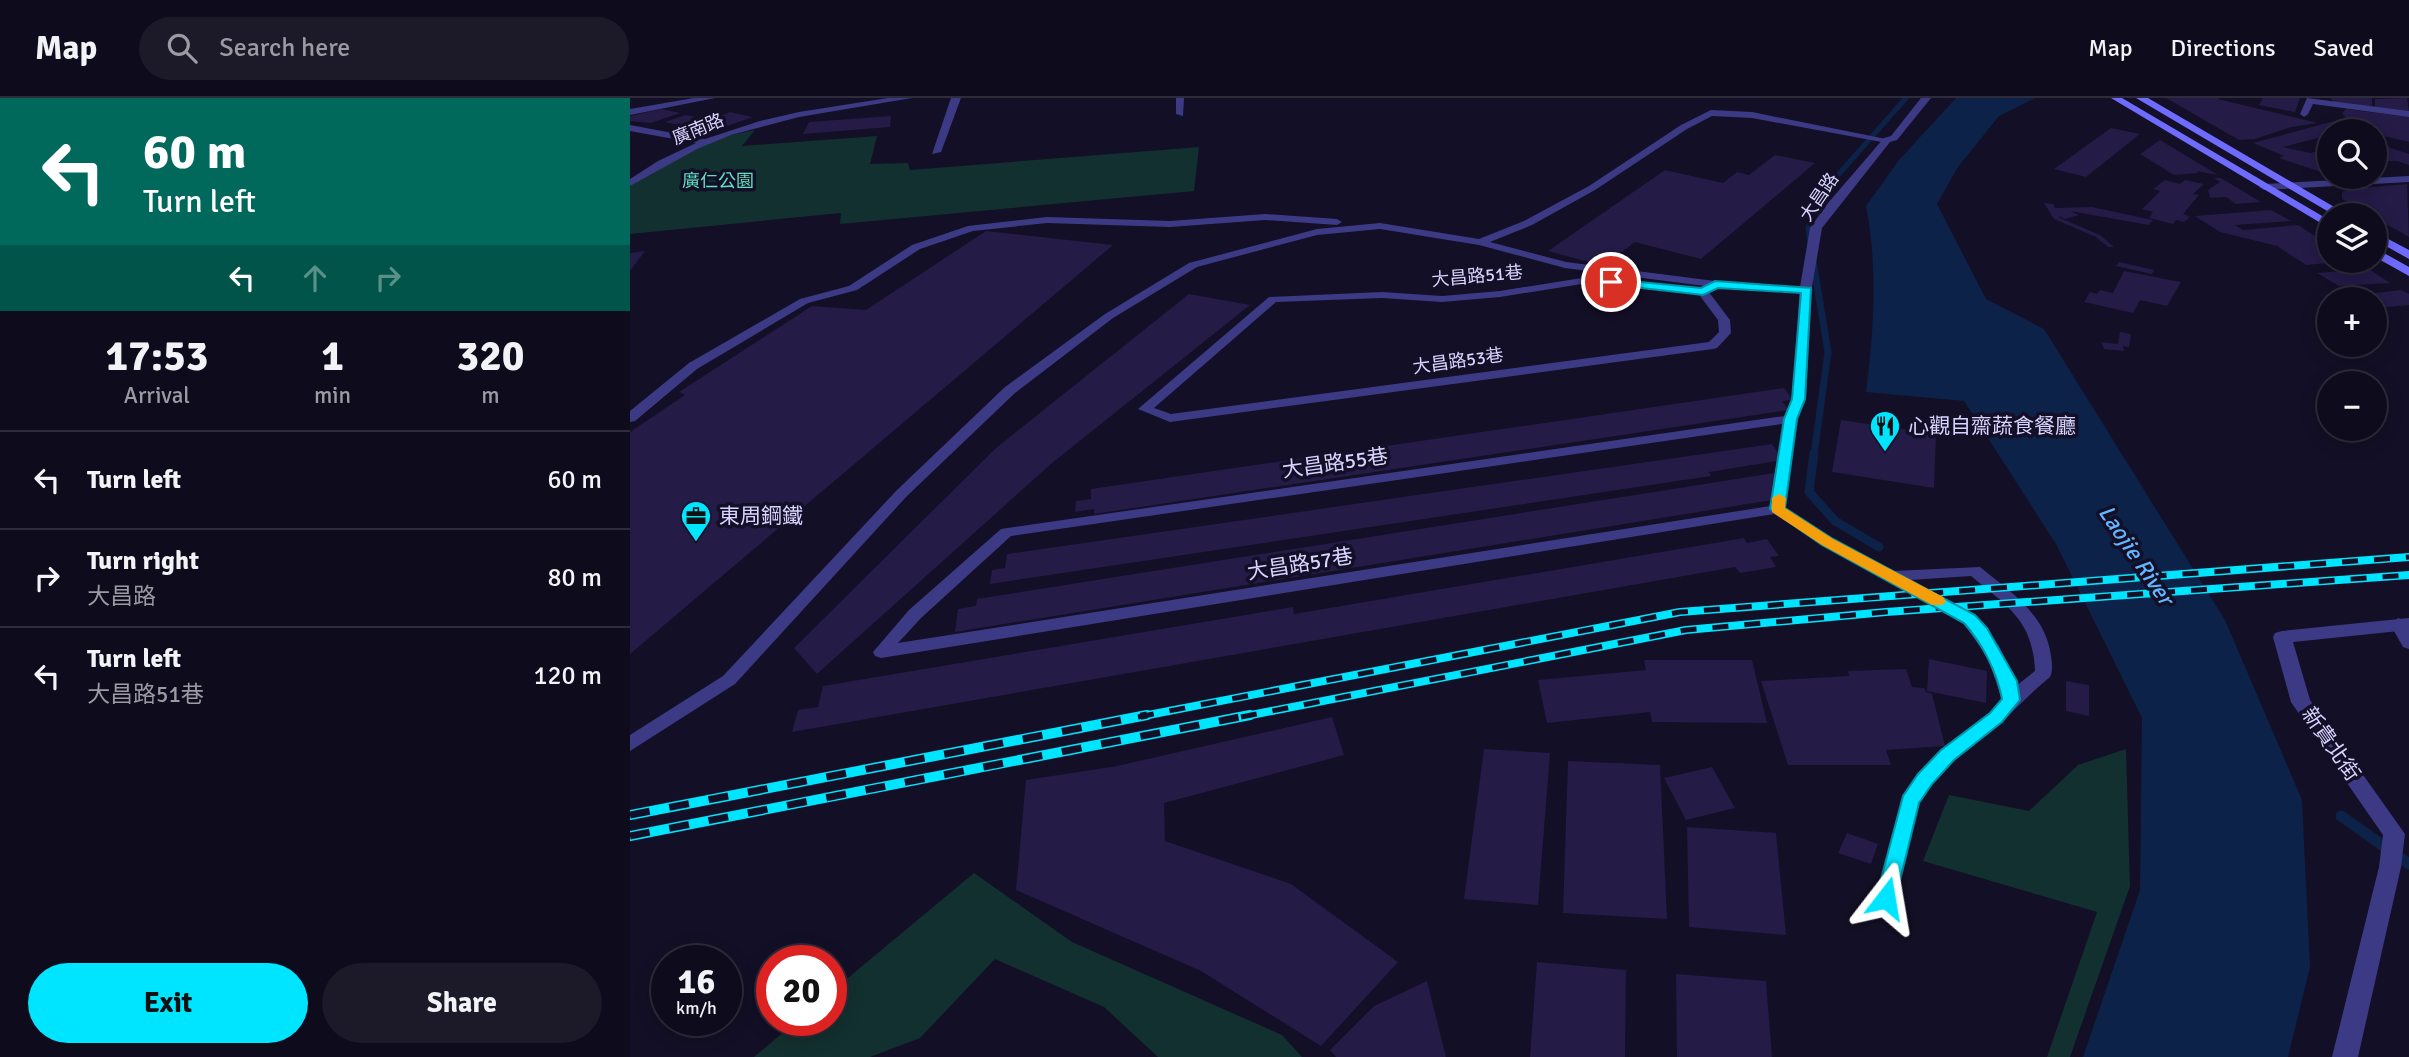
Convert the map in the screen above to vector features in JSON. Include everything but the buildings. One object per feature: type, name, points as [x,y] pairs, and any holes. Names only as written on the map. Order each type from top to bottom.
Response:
[{"type":"main road","points":[[2116,98],[2317,218]]},
{"type":"main road","points":[[2141,98],[2321,203]]},
{"type":"main road","points":[[2387,242],[2409,255]]},
{"type":"main road","points":[[2387,259],[2409,272]]},
{"type":"street","points":[[630,112],[710,98]]},
{"type":"street","points":[[936,152],[956,98]]},
{"type":"street","points":[[1777,509],[1791,419],[1798,399],[1807,290],[1829,231],[1843,206],[1896,142],[1891,139],[1926,98]]},
{"type":"street","points":[[2264,187],[2408,179]]},
{"type":"street","name":"新貴北街","points":[[2344,1057],[2390,867],[2394,834],[2301,702],[2282,637],[2404,624]]},
{"type":"lane","name":"廣南路","points":[[630,183],[702,141],[798,116],[906,98]]},
{"type":"lane","points":[[1180,98],[1180,114]]},
{"type":"lane","points":[[2304,114],[2310,99],[2409,114]]},
{"type":"lane","points":[[1480,242],[1528,223],[1592,188],[1684,127],[1711,113],[1752,115],[1891,139]]},
{"type":"lane","points":[[630,128],[702,141]]},
{"type":"lane","points":[[630,418],[693,366],[804,302],[853,288],[916,247],[972,228],[1047,220],[1170,224],[1265,217],[1380,226],[1480,242],[1565,265],[1715,284],[1807,290]]},
{"type":"lane","points":[[630,744],[729,680],[902,493],[1010,390],[1109,316],[1194,265],[1317,232],[1380,226]]},
{"type":"lane","name":"大昌路51巷","points":[[1145,409],[1273,299],[1382,295],[1442,299],[1588,280],[1703,292]]},
{"type":"lane","points":[[1703,292],[1715,284]]},
{"type":"lane","name":"大昌路53巷","points":[[1145,409],[1170,418],[1713,345],[1725,333],[1724,320],[1703,292]]},
{"type":"lane","name":"大昌路55巷","points":[[915,614],[1006,532],[1791,419]]},
{"type":"lane","points":[[1777,509],[1828,542],[1969,619],[1981,632],[2008,681],[2011,700]]},
{"type":"lane","name":"大昌路57巷","points":[[915,614],[881,652],[1777,509]]},
{"type":"lane","points":[[1886,898],[1910,802],[1925,779],[1947,755],[1996,718],[2011,700],[2043,673],[2044,652],[2034,622],[1974,571],[1894,576]]},
{"type":"lane","points":[[2404,624],[2409,643]]},
{"type":"green space","name":"廣仁公園","points":[[755,130],[742,146],[877,136],[870,164],[908,163],[910,170],[1199,147],[1194,191],[840,224],[841,213],[630,234],[630,185],[702,141]]},
{"type":"green space","points":[[2126,749],[2130,886],[2070,1057],[2047,1057],[2097,912],[1923,861],[1949,795],[2029,811],[2078,765]]},
{"type":"green space","points":[[974,873],[1072,942],[1282,1035],[1302,1057],[1158,1057],[1104,1007],[995,959],[920,1038],[870,1057],[754,1057],[779,1036],[847,1036],[847,979]]},
{"type":"water","name":"Laojie River","points":[[1956,98],[2035,98],[1999,116],[1958,167],[1937,204],[1986,299],[2044,329],[2225,620],[2302,800],[2310,967],[2288,1057],[2083,1057],[2140,890],[2142,718],[2056,544],[1964,401],[1866,392],[1874,299],[1866,206],[1899,160]]},
{"type":"waterway","points":[[1810,244],[1808,228],[1815,201],[1906,98]]},
{"type":"waterway","points":[[1813,261],[1828,352],[1814,455]]},
{"type":"waterway","points":[[1814,453],[1809,492],[1835,521],[1879,547]]},
{"type":"waterway","points":[[2341,816],[2409,864]]},
{"type":"railway","points":[[1138,717],[1680,612],[2409,557]]},
{"type":"railway","points":[[1241,717],[1686,630],[1886,612],[2409,575]]},
{"type":"railway","points":[[630,815],[1147,715]]},
{"type":"railway","points":[[630,836],[1250,715]]},
{"type":"slow traffic","points":[[1779,498],[1777,509],[1828,542],[1937,601]]},
{"type":"place","name":"心觀自齋蔬食餐廳","points":[[1885,453]]},
{"type":"place","name":"東周鋼鐵","points":[[696,543]]},
{"type":"route","points":[[1611,282],[1703,292],[1715,284],[1807,290],[1798,399],[1791,419],[1777,509],[1828,542],[1969,619],[1981,632],[2008,681],[2011,700],[1996,718],[1970,735],[1947,755],[1925,779],[1910,802],[1886,898]]}]
